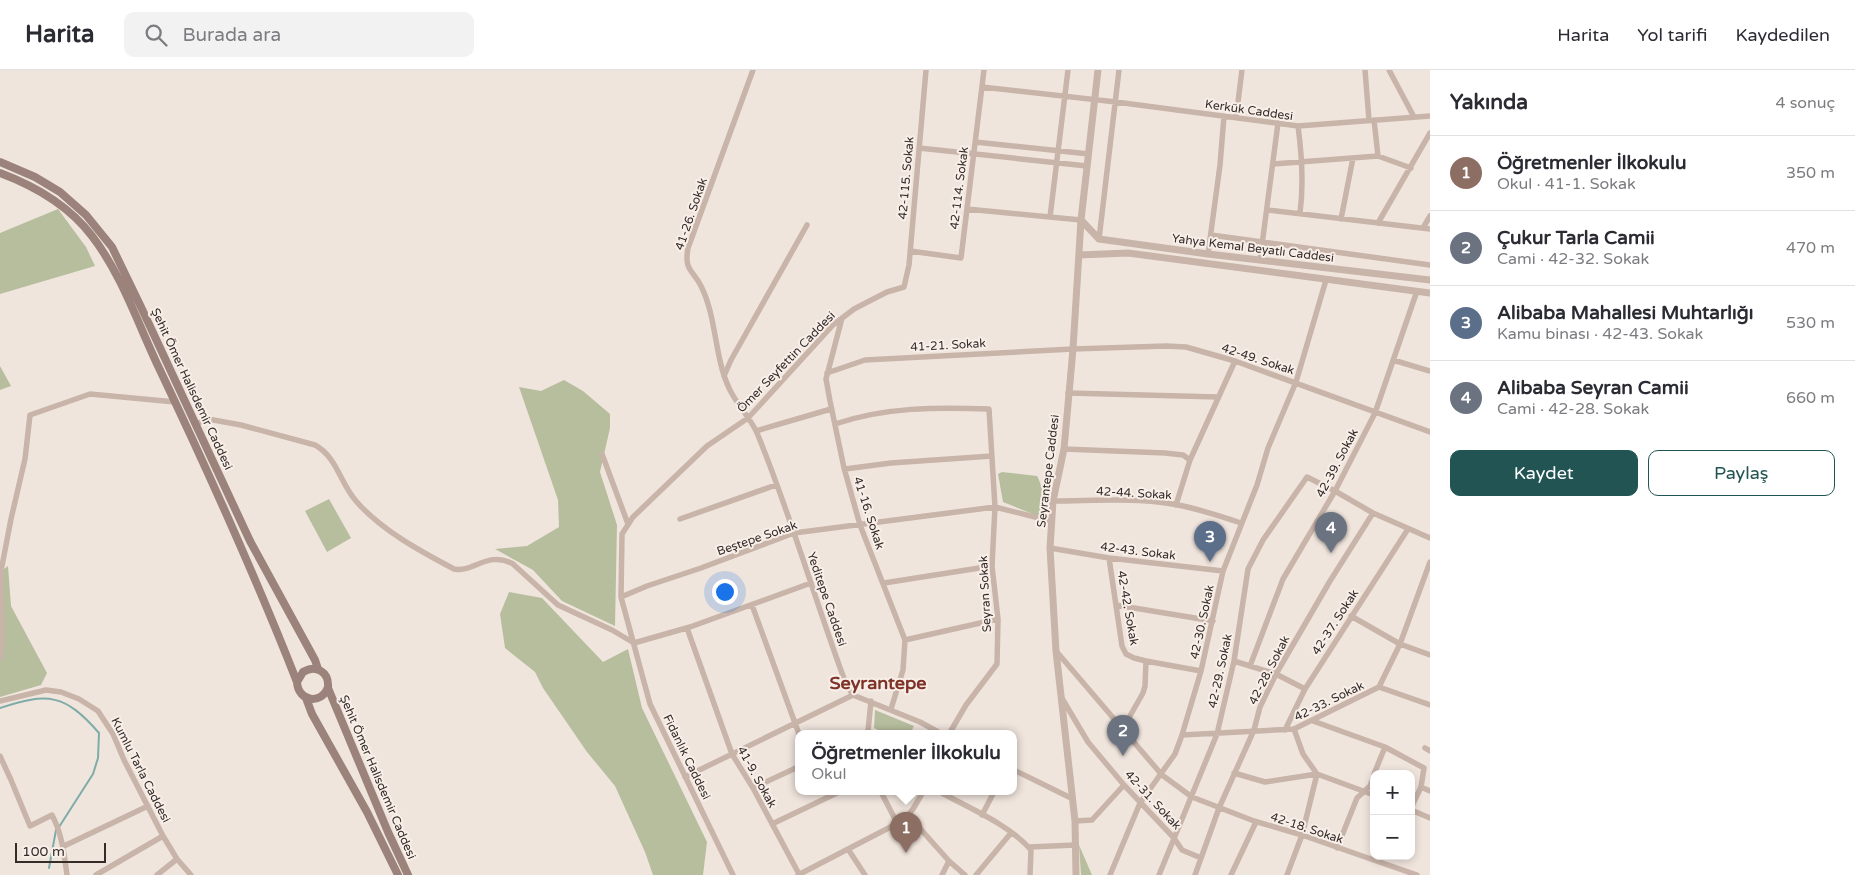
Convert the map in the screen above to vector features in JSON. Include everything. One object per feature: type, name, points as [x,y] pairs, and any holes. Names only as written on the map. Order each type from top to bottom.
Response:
[{"type":"main road","name":"Şehit Ömer Halisdemir Caddesi","points":[[0,162],[35,177],[60,192],[86,215],[104,236],[123,268],[250,541],[315,660],[318,669]]},
{"type":"main road","name":"Şehit Ömer Halisdemir Caddesi","points":[[0,173],[28,186],[68,211],[92,235],[113,270],[260,591],[297,682]]},
{"type":"main road","points":[[318,669],[326,676],[328,688],[320,698],[306,698],[299,691],[297,682],[304,671],[318,669]]},
{"type":"main road","name":"Şehit Ömer Halisdemir Caddesi","points":[[328,688],[408,875]]},
{"type":"main road","name":"Şehit Ömer Halisdemir Caddesi","points":[[306,698],[312,714],[367,812],[398,875]]},
{"type":"street","name":"41-26. Sokak","points":[[748,418],[729,389],[724,376],[710,310],[701,285],[690,270],[686,259],[688,248],[753,70]]},
{"type":"street","name":"42-115. Sokak","points":[[904,287],[910,251],[926,70]]},
{"type":"street","name":"42-114. Sokak","points":[[910,251],[961,258],[984,70]]},
{"type":"street","points":[[1050,217],[1068,70]]},
{"type":"street","name":"Seyrantepe Caddesi","points":[[1076,875],[1075,821],[1056,651],[1050,548],[1053,501],[1064,449],[1073,349],[1081,220],[1098,70]]},
{"type":"street","points":[[1099,239],[1119,70]]},
{"type":"street","points":[[1236,118],[1242,70]]},
{"type":"street","points":[[1365,70],[1371,120],[1378,156]]},
{"type":"street","points":[[1389,70],[1414,117]]},
{"type":"street","name":"Kerkük Caddesi","points":[[982,87],[1116,102],[1298,126],[1430,116]]},
{"type":"street","points":[[1208,254],[1224,116]]},
{"type":"street","points":[[1260,260],[1278,123]]},
{"type":"street","points":[[1298,126],[1303,190],[1300,213]]},
{"type":"street","points":[[1378,223],[1430,133]]},
{"type":"street","points":[[975,142],[1089,154]]},
{"type":"street","points":[[919,148],[1087,166]]},
{"type":"street","points":[[1273,164],[1378,156],[1411,168]]},
{"type":"street","points":[[1341,219],[1354,158]]},
{"type":"street","points":[[967,209],[1081,220],[1099,239]]},
{"type":"street","points":[[1267,210],[1427,228],[1430,216]]},
{"type":"street","points":[[724,376],[806,225]]},
{"type":"street","points":[[1211,235],[1430,265]]},
{"type":"street","name":"Yahya Kemal Beyatlı Caddesi","points":[[1099,239],[1430,280]]},
{"type":"street","name":"Yahya Kemal Beyatlı Caddesi","points":[[1078,255],[1128,253],[1430,293]]},
{"type":"street","name":"42-30. Sokak","points":[[1110,875],[1140,803],[1162,775],[1175,754],[1182,735],[1202,672],[1223,571],[1257,485],[1268,448],[1296,382],[1326,280]]},
{"type":"street","name":"Ömer Seyfettin Caddesi","points":[[634,643],[620,597],[622,534],[633,517],[707,446],[748,418],[794,365],[842,318],[854,309],[887,292],[904,287]]},
{"type":"street","name":"42-39. Sokak","points":[[1250,666],[1283,579],[1335,491],[1375,413],[1417,291]]},
{"type":"street","name":"41-16. Sokak","points":[[842,318],[826,379],[831,409],[860,525],[905,640],[903,670],[891,709]]},
{"type":"street","name":"42-49. Sokak","points":[[1073,349],[1173,346],[1186,348],[1235,361],[1430,432]]},
{"type":"street","name":"41-21. Sokak","points":[[827,373],[865,360],[1073,349]]},
{"type":"street","points":[[1393,360],[1430,371]]},
{"type":"street","points":[[1176,505],[1190,460],[1235,361]]},
{"type":"street","points":[[1068,393],[1218,397]]},
{"type":"street","points":[[0,658],[2,640],[1,571],[25,459],[30,415],[90,394],[175,402]]},
{"type":"street","name":"Seyran Sokak","points":[[835,424],[871,413],[896,410],[942,408],[989,409],[995,507],[992,566],[998,619],[997,664],[966,705],[951,730]]},
{"type":"street","points":[[756,431],[831,409]]},
{"type":"street","points":[[196,424],[208,418],[316,445],[324,450],[334,462],[355,500],[392,532],[454,569],[461,570],[480,562],[506,560],[514,564],[558,605],[612,630],[634,643],[686,628],[812,583]]},
{"type":"street","name":"Yeditepe Caddesi","points":[[748,418],[756,431],[794,533],[846,684],[854,695]]},
{"type":"street","points":[[1064,449],[1165,453],[1183,455],[1190,460]]},
{"type":"street","points":[[602,454],[628,524]]},
{"type":"street","points":[[845,469],[891,463],[992,456]]},
{"type":"street","name":"42-29. Sokak","points":[[1159,875],[1217,734],[1234,661],[1248,569],[1263,540],[1307,477],[1335,491]]},
{"type":"street","points":[[680,519],[776,485]]},
{"type":"street","points":[[1335,491],[1373,513],[1430,538]]},
{"type":"street","name":"42-44. Sokak","points":[[1053,501],[1116,500],[1152,502],[1210,512],[1242,523]]},
{"type":"street","points":[[995,507],[1051,521]]},
{"type":"street","name":"Beştepe Sokak","points":[[620,597],[794,533],[995,507]]},
{"type":"street","name":"42-28. Sokak","points":[[1195,875],[1219,808],[1254,730],[1260,707],[1276,674],[1330,581],[1373,513]]},
{"type":"street","name":"42-37. Sokak","points":[[1285,730],[1305,689],[1408,529]]},
{"type":"street","name":"42-43. Sokak","points":[[1050,548],[1109,558],[1223,571]]},
{"type":"street","name":"42-42. Sokak","points":[[1109,558],[1122,646],[1126,654],[1146,661],[1143,693],[1122,730]]},
{"type":"street","name":"42-33. Sokak","points":[[1182,735],[1294,729],[1379,687],[1400,644],[1430,562]]},
{"type":"street","points":[[884,583],[992,566]]},
{"type":"street","points":[[752,605],[798,730]]},
{"type":"street","points":[[1116,605],[1212,621]]},
{"type":"street","points":[[1351,616],[1400,644],[1430,655]]},
{"type":"street","points":[[905,640],[998,619]]},
{"type":"street","name":"41-9. Sokak","points":[[686,628],[732,754],[753,788],[799,875]]},
{"type":"street","name":"Fidanlık Caddesi","points":[[634,643],[650,704],[733,875]]},
{"type":"street","name":"42-18. Sokak","points":[[1056,651],[1162,775],[1192,797],[1256,822],[1302,835],[1417,875]]},
{"type":"street","points":[[1146,661],[1202,672]]},
{"type":"street","points":[[1234,661],[1276,674],[1305,689]]},
{"type":"street","points":[[1379,687],[1430,705]]},
{"type":"street","name":"Kumlu Tarla Caddesi","points":[[0,701],[46,690],[61,692],[89,704],[98,711],[105,719],[163,836],[177,859],[191,875]]},
{"type":"street","points":[[685,777],[854,695],[891,709],[935,730]]},
{"type":"street","name":"42-31. Sokak","points":[[1062,699],[1088,742],[1124,785],[1174,838],[1182,850],[1201,858]]},
{"type":"street","points":[[866,730],[871,701]]},
{"type":"street","points":[[1313,720],[1385,747],[1424,768],[1421,787],[1415,800]]},
{"type":"street","points":[[1287,875],[1302,835],[1317,774],[1303,754],[1294,729]]},
{"type":"street","points":[[1376,770],[1385,747]]},
{"type":"street","points":[[0,756],[12,780],[30,826],[52,815],[56,822],[64,846],[67,875]]},
{"type":"street","points":[[753,788],[795,768]]},
{"type":"street","points":[[1017,771],[1073,799]]},
{"type":"street","points":[[1234,773],[1265,782],[1317,774],[1370,794]]},
{"type":"street","points":[[1075,821],[1092,820],[1124,785]]},
{"type":"street","points":[[1337,848],[1357,798],[1370,786]]},
{"type":"street","points":[[1421,787],[1430,791]]},
{"type":"street","points":[[822,795],[824,799]]},
{"type":"street","points":[[772,824],[833,795]]},
{"type":"street","points":[[883,795],[897,823]]},
{"type":"street","points":[[799,875],[897,823],[908,815],[921,795]]},
{"type":"street","points":[[945,795],[1011,833],[1029,847],[1031,850],[1030,875]]},
{"type":"street","points":[[982,815],[992,795]]},
{"type":"street","points":[[64,846],[148,806]]},
{"type":"street","points":[[1415,811],[1430,818]]},
{"type":"street","points":[[908,815],[948,861],[965,875]]},
{"type":"street","points":[[1231,875],[1256,822]]},
{"type":"street","points":[[976,875],[1011,833]]},
{"type":"street","points":[[96,875],[163,836]]},
{"type":"street","points":[[1029,847],[1076,845]]},
{"type":"street","points":[[848,849],[865,875]]},
{"type":"street","points":[[157,875],[177,859]]},
{"type":"street","points":[[942,875],[948,861]]},
{"type":"green space","points":[[58,209],[86,247],[95,266],[0,294],[0,233]]},
{"type":"green space","points":[[0,366],[11,386],[0,390]]},
{"type":"green space","points":[[564,380],[583,391],[610,414],[610,428],[600,472],[617,525],[615,626],[562,601],[533,570],[495,549],[527,546],[559,527],[558,500],[519,387],[541,391]]},
{"type":"green space","points":[[1002,472],[1037,476],[1043,497],[1043,508],[1040,517],[1003,502],[998,474]]},
{"type":"green space","points":[[329,499],[351,538],[327,552],[305,511]]},
{"type":"green space","points":[[8,566],[11,606],[47,673],[41,685],[0,697],[0,572]]},
{"type":"green space","points":[[509,592],[542,598],[603,662],[628,649],[642,708],[707,842],[703,875],[653,875],[645,852],[615,786],[587,752],[543,688],[535,672],[505,648],[500,614]]},
{"type":"green space","points":[[875,710],[914,726],[912,730],[878,730],[874,728]]},
{"type":"green space","points":[[1079,845],[1092,875],[1081,875]]},
{"type":"waterway","points":[[0,708],[31,700],[55,700],[76,710],[99,733],[98,758],[93,774],[59,827]]},
{"type":"waterway","points":[[49,868],[56,830]]},
{"type":"place","name":"Alibaba Seyran Camii","points":[[1331,553]]},
{"type":"place","name":"Alibaba Mahallesi Muhtarlığı","points":[[1210,562]]},
{"type":"place","name":"Çukur Tarla Camii","points":[[1123,756]]},
{"type":"place","name":"Öğretmenler İlkokulu","points":[[906,853]]},
{"type":"district","name":"Seyrantepe","points":[[878,683]]}]
